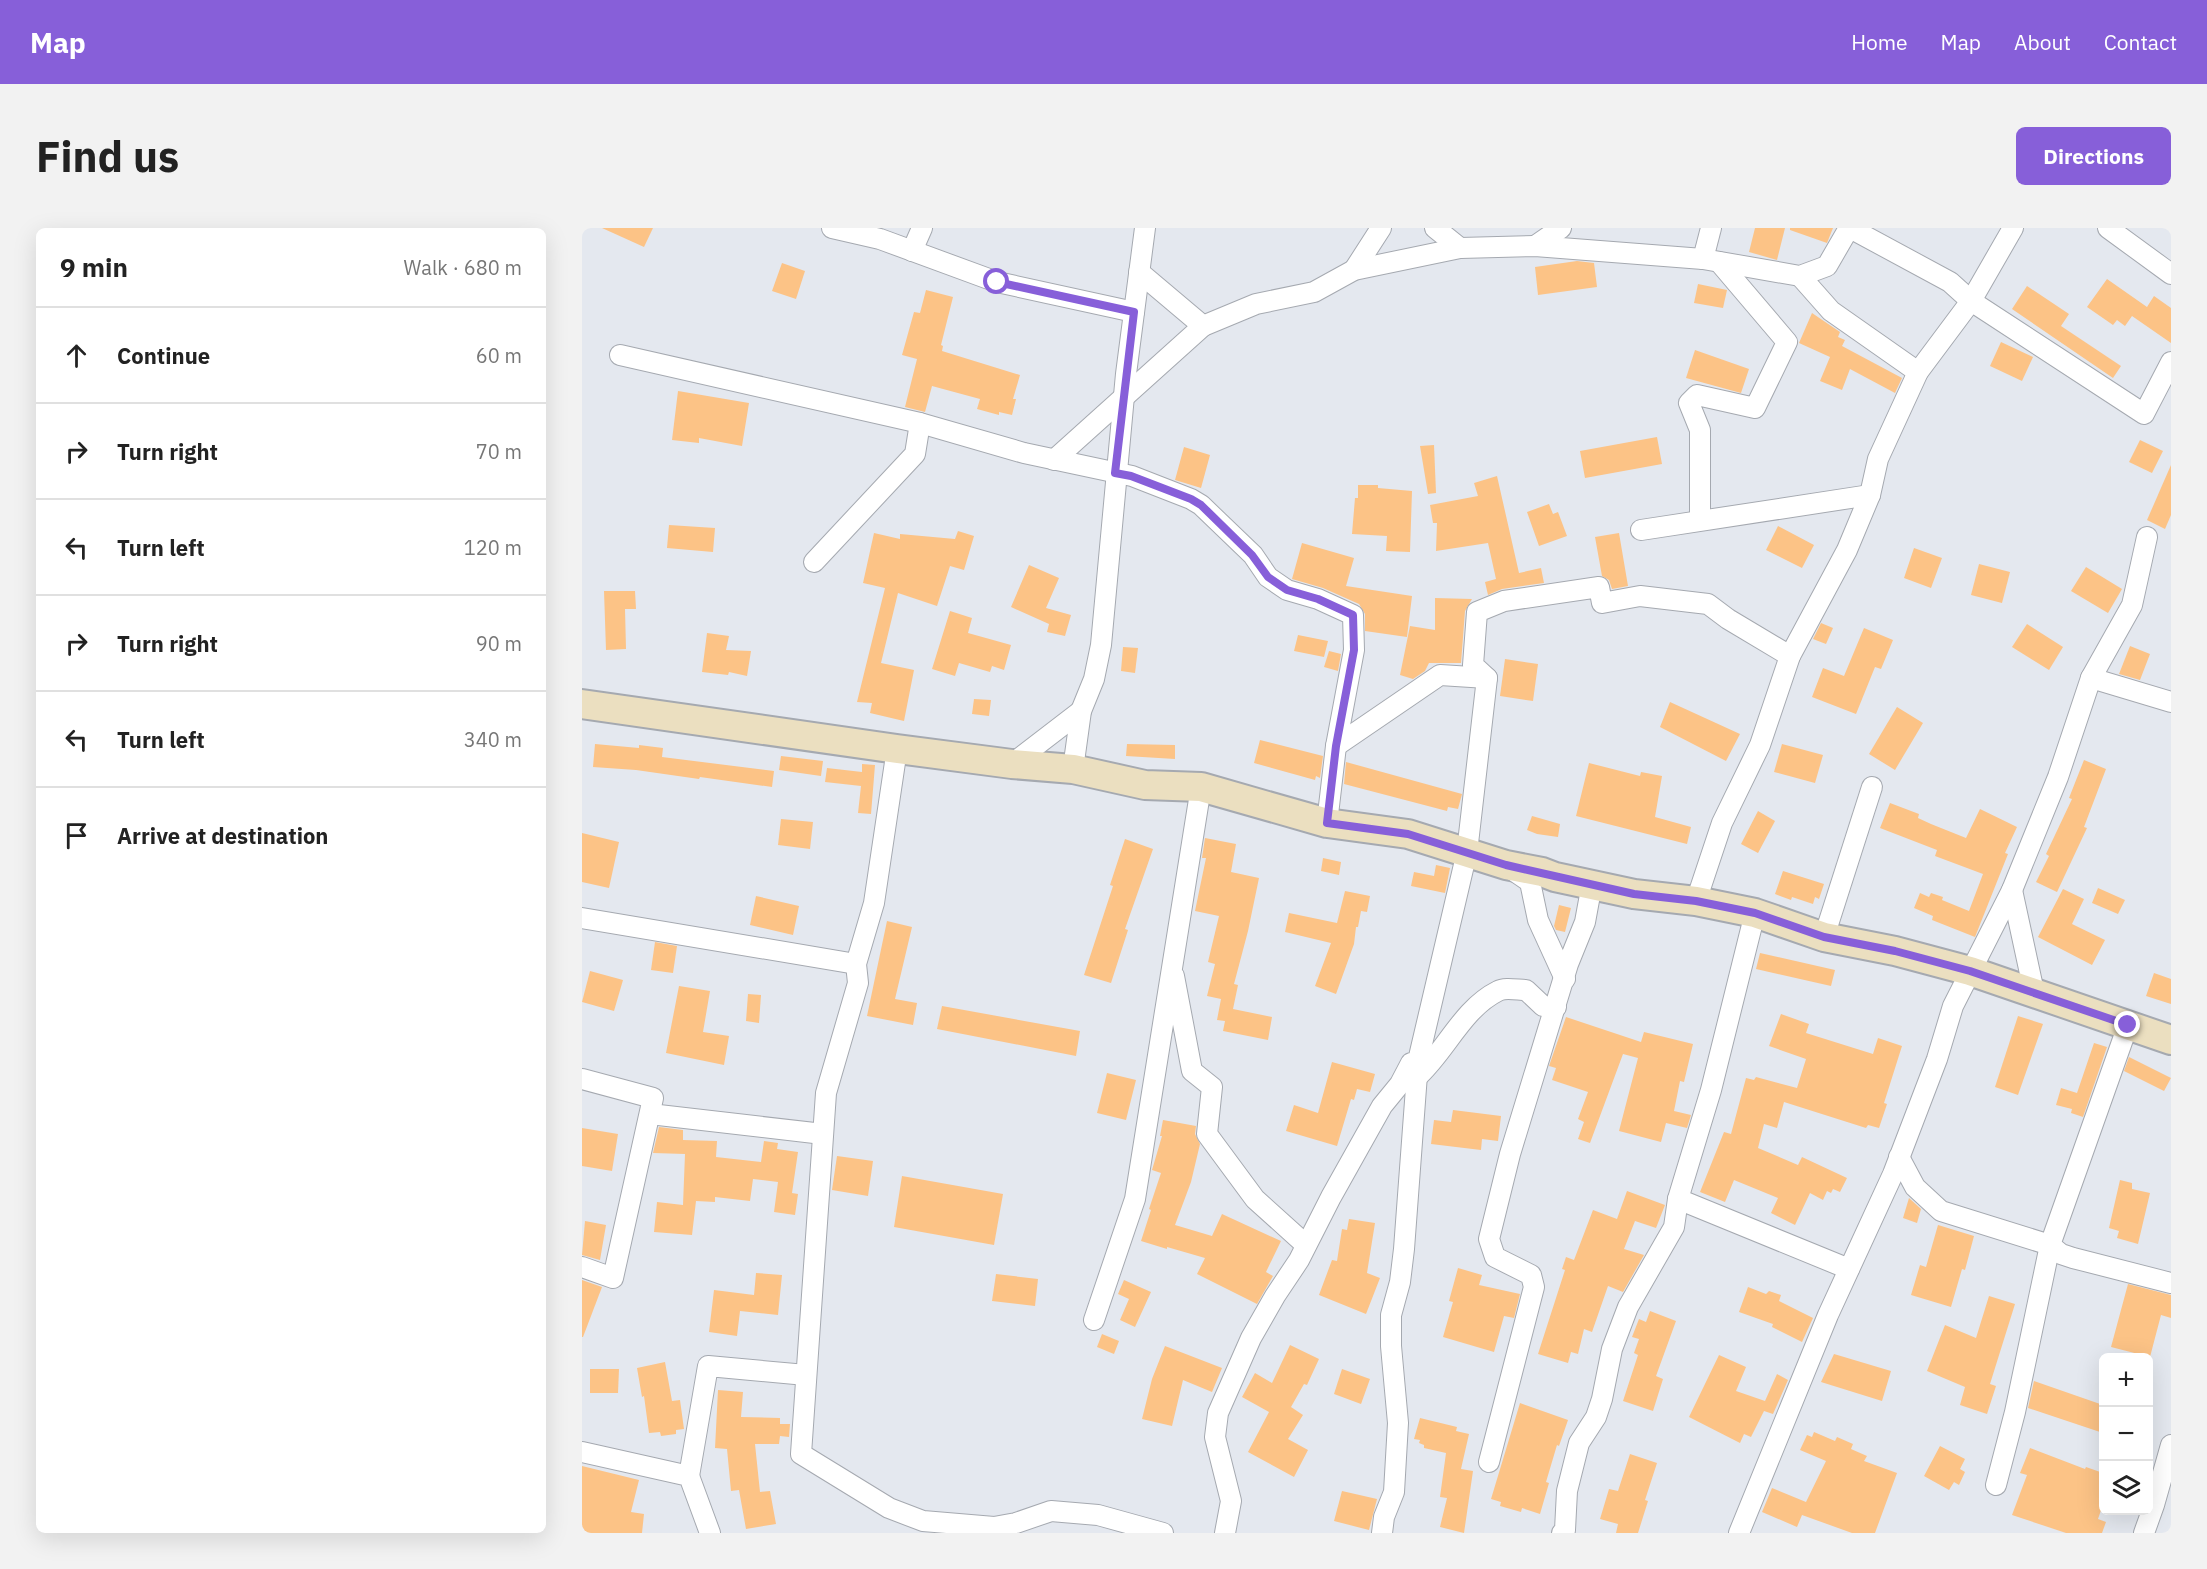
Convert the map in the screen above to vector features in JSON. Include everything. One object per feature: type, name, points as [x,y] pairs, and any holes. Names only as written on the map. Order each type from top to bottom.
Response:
[{"type":"street","points":[[832,228],[880,239],[997,282],[1134,312]]},
{"type":"street","points":[[895,228],[912,251]]},
{"type":"street","points":[[912,251],[922,228]]},
{"type":"street","points":[[1073,769],[1081,711],[1094,679],[1101,645],[1115,473],[1145,228]]},
{"type":"street","points":[[1354,270],[1381,228]]},
{"type":"street","points":[[1435,228],[1460,248]]},
{"type":"street","points":[[1534,246],[1561,228]]},
{"type":"street","points":[[1700,520],[1700,430],[1689,404],[1697,395],[1755,408],[1787,342],[1711,261],[1711,228]]},
{"type":"street","points":[[1054,460],[1203,326],[1256,304],[1314,292],[1354,270],[1460,248],[1534,246],[1711,261],[1800,276],[1827,266],[1850,228],[1950,282],[1971,301],[2144,414],[2171,362]]},
{"type":"street","points":[[1696,901],[1722,823],[1760,745],[1790,656],[1847,550],[1870,495],[1878,459],[1918,372],[1971,301],[2013,228]]},
{"type":"street","points":[[2108,228],[2171,274]]},
{"type":"street","points":[[1139,272],[1203,326]]},
{"type":"street","points":[[1800,276],[1831,311],[1918,372]]},
{"type":"street","points":[[620,355],[920,423],[1023,453],[1131,476],[1201,505],[1252,555],[1268,577],[1287,590],[1318,599],[1353,615],[1354,650],[1336,746],[1327,823]]},
{"type":"street","points":[[814,562],[915,454],[920,423]]},
{"type":"street","points":[[1641,530],[1870,495]]},
{"type":"street","points":[[1739,1533],[1828,1315],[1899,1157],[1937,1059],[1953,1006],[2012,890],[2058,777],[2091,678],[2132,605],[2147,537]]},
{"type":"street","points":[[1487,678],[1473,665],[1477,612],[1504,601],[1599,587],[1602,603],[1640,596],[1708,604],[1728,619],[1790,656]]},
{"type":"street","points":[[1336,746],[1440,675],[1487,678]]},
{"type":"street","points":[[1382,1533],[1384,1517],[1395,1492],[1398,1423],[1391,1346],[1391,1316],[1400,1282],[1418,1069],[1467,852],[1487,678]]},
{"type":"street","points":[[2091,678],[2171,702]]},
{"type":"street","points":[[582,704],[897,749],[1012,764],[1073,769],[1145,785],[1201,787],[1327,823],[1408,834],[1506,865],[1634,894],[1696,901],[1755,913],[1824,937],[1895,951],[1970,971],[2171,1040]]},
{"type":"street","points":[[1012,764],[1081,711]]},
{"type":"street","points":[[897,749],[874,903],[856,964],[858,983],[826,1093],[801,1454],[889,1508],[923,1521],[994,1527],[1016,1523],[1051,1511],[1098,1515],[1162,1533]]},
{"type":"street","points":[[1094,1320],[1135,1199],[1201,787]]},
{"type":"street","points":[[1824,937],[1872,788]]},
{"type":"street","points":[[1506,865],[1530,882],[1538,920],[1565,978]]},
{"type":"street","points":[[1489,1462],[1534,1287],[1531,1275],[1496,1257],[1489,1239],[1510,1154],[1568,964],[1585,922],[1592,884]]},
{"type":"street","points":[[2012,890],[2034,992]]},
{"type":"street","points":[[1562,1533],[1565,1530],[1567,1491],[1579,1443],[1596,1417],[1612,1349],[1628,1307],[1674,1227],[1678,1199],[1712,1090],[1755,913]]},
{"type":"street","points":[[582,918],[856,964]]},
{"type":"street","points":[[1172,962],[1192,1071],[1212,1087],[1207,1134],[1255,1199],[1306,1245]]},
{"type":"street","points":[[1418,1069],[1428,1067],[1476,1006],[1500,989],[1526,990],[1544,1006],[1556,1007]]},
{"type":"street","points":[[1996,1485],[2015,1412],[2050,1245],[2128,1025]]},
{"type":"street","points":[[1225,1533],[1231,1501],[1215,1437],[1218,1413],[1251,1338],[1306,1245],[1382,1106],[1400,1084],[1411,1063],[1418,1069]]},
{"type":"street","points":[[582,1078],[653,1098],[614,1278],[582,1267]]},
{"type":"street","points":[[650,1114],[824,1134]]},
{"type":"street","points":[[1899,1157],[1915,1187],[1941,1211],[2050,1245],[2061,1254],[2084,1262],[2171,1283]]},
{"type":"street","points":[[1678,1199],[1849,1269]]},
{"type":"street","points":[[710,1533],[689,1476],[708,1366],[806,1375]]},
{"type":"street","points":[[2144,1533],[2171,1445]]},
{"type":"street","points":[[582,1452],[689,1476]]},
{"type":"building","points":[[602,228],[653,228],[644,247]]},
{"type":"building","points":[[1755,228],[1785,228],[1777,260],[1749,252]]},
{"type":"building","points":[[1790,228],[1833,228],[1827,243],[1790,230]]},
{"type":"building","points":[[1577,261],[1594,263],[1597,287],[1538,295],[1535,267]]},
{"type":"building","points":[[782,263],[805,271],[796,299],[772,291]]},
{"type":"building","points":[[2107,279],[2147,307],[2154,296],[2171,308],[2171,343],[2132,316],[2125,326],[2117,320],[2113,325],[2087,307]]},
{"type":"building","points":[[1698,284],[1727,290],[1723,308],[1694,303]]},
{"type":"building","points":[[2027,286],[2069,314],[2061,326],[2121,366],[2113,378],[2012,309]]},
{"type":"building","points":[[926,290],[953,297],[941,345],[943,346],[942,351],[1020,375],[1013,399],[1016,399],[1012,415],[999,412],[999,415],[977,409],[980,399],[932,386],[925,412],[905,407],[917,359],[902,355],[914,312],[920,313]]},
{"type":"building","points":[[1812,313],[1840,332],[1838,337],[1845,340],[1842,346],[1902,378],[1895,393],[1850,369],[1842,390],[1820,381],[1830,357],[1799,343]]},
{"type":"building","points":[[2001,342],[2033,357],[2022,381],[1990,366]]},
{"type":"building","points":[[1695,350],[1749,369],[1741,393],[1686,378]]},
{"type":"building","points":[[678,391],[749,403],[742,446],[699,438],[699,443],[672,440]]},
{"type":"building","points":[[1657,437],[1662,464],[1585,478],[1580,451]]},
{"type":"building","points":[[2140,440],[2163,451],[2152,473],[2129,462]]},
{"type":"building","points":[[1434,445],[1436,493],[1428,494],[1420,446]]},
{"type":"building","points":[[1184,447],[1210,455],[1201,488],[1175,480]]},
{"type":"building","points":[[2171,465],[2171,515],[2165,529],[2147,520]]},
{"type":"building","points":[[1497,476],[1519,573],[1541,568],[1544,583],[1502,589],[1488,595],[1485,582],[1496,579],[1488,543],[1436,551],[1437,523],[1433,523],[1430,505],[1478,496],[1474,483]]},
{"type":"building","points":[[1358,485],[1378,485],[1378,488],[1412,491],[1410,552],[1386,551],[1387,536],[1352,534]]},
{"type":"building","points":[[1549,504],[1553,514],[1558,512],[1567,536],[1539,546],[1527,512]]},
{"type":"building","points":[[669,525],[715,528],[713,552],[667,548]]},
{"type":"building","points":[[1778,526],[1814,545],[1802,568],[1766,550]]},
{"type":"building","points":[[958,531],[974,536],[964,570],[950,566],[937,606],[898,593],[881,663],[914,670],[904,721],[870,713],[872,703],[857,702],[885,588],[863,583],[874,533],[900,539],[900,534],[955,539]]},
{"type":"building","points":[[1619,533],[1628,586],[1612,589],[1609,580],[1602,576],[1595,537]]},
{"type":"building","points":[[1302,543],[1354,558],[1346,586],[1412,596],[1407,637],[1365,631],[1365,614],[1359,604],[1323,588],[1292,579]]},
{"type":"building","points":[[1914,548],[1942,558],[1931,588],[1904,578]]},
{"type":"building","points":[[1979,564],[2010,572],[2002,603],[1971,595]]},
{"type":"building","points":[[1029,565],[1059,578],[1046,608],[1071,615],[1065,636],[1047,632],[1049,624],[1011,607]]},
{"type":"building","points":[[2086,567],[2122,589],[2108,613],[2071,591]]},
{"type":"building","points":[[604,591],[635,591],[636,609],[625,609],[626,649],[606,650]]},
{"type":"building","points":[[1435,598],[1472,599],[1465,611],[1461,663],[1429,663],[1425,671],[1413,679],[1400,675],[1410,626],[1435,630]]},
{"type":"building","points":[[950,611],[972,618],[968,633],[1011,645],[1004,670],[992,666],[990,672],[959,663],[955,676],[932,669]]},
{"type":"building","points":[[1821,623],[1833,628],[1826,644],[1813,639]]},
{"type":"building","points":[[2027,624],[2063,647],[2049,670],[2012,647]]},
{"type":"building","points":[[1864,628],[1893,640],[1881,669],[1875,667],[1856,714],[1812,697],[1823,668],[1844,676]]},
{"type":"building","points":[[707,633],[729,636],[726,650],[751,651],[747,676],[729,672],[728,675],[702,672]]},
{"type":"building","points":[[1298,635],[1328,641],[1324,657],[1294,651]]},
{"type":"building","points":[[2130,646],[2150,654],[2140,680],[2119,674]]},
{"type":"building","points":[[1123,647],[1138,648],[1135,673],[1121,671]]},
{"type":"building","points":[[1329,651],[1341,654],[1338,671],[1324,667]]},
{"type":"building","points":[[1505,659],[1538,664],[1533,701],[1500,696]]},
{"type":"building","points":[[974,699],[991,700],[989,716],[972,714]]},
{"type":"building","points":[[1670,702],[1740,734],[1726,761],[1660,727]]},
{"type":"building","points":[[1897,707],[1923,723],[1895,770],[1869,754]]},
{"type":"building","points":[[1260,740],[1323,756],[1320,778],[1316,776],[1315,780],[1254,763]]},
{"type":"building","points":[[595,744],[663,748],[662,757],[774,771],[772,787],[700,777],[699,779],[636,770],[593,767]]},
{"type":"building","points":[[1127,744],[1175,745],[1175,759],[1126,756]]},
{"type":"building","points":[[1782,744],[1823,755],[1815,783],[1774,772]]},
{"type":"building","points":[[781,756],[823,761],[821,776],[779,770]]},
{"type":"building","points":[[2084,760],[2106,769],[2084,827],[2087,828],[2057,892],[2036,882],[2049,856],[2046,854],[2072,799],[2069,798]]},
{"type":"building","points":[[1346,762],[1462,794],[1458,809],[1448,807],[1447,811],[1344,784]]},
{"type":"building","points":[[1589,763],[1640,776],[1641,772],[1662,776],[1655,817],[1691,827],[1687,844],[1576,816]]},
{"type":"building","points":[[862,764],[875,765],[871,814],[858,813],[861,786],[825,782],[827,768],[862,772]]},
{"type":"building","points":[[1890,803],[1919,814],[1918,818],[1966,838],[1980,809],[2017,827],[2005,853],[2008,854],[1975,937],[1932,920],[1933,916],[1914,908],[1920,893],[1929,897],[1931,893],[1969,911],[1983,874],[1935,856],[1937,850],[1880,828]]},
{"type":"building","points":[[1758,811],[1775,821],[1758,853],[1741,844]]},
{"type":"building","points":[[1532,816],[1560,824],[1558,837],[1527,830]]},
{"type":"building","points":[[781,819],[813,822],[810,849],[778,845]]},
{"type":"building","points":[[582,833],[619,842],[609,888],[582,882]]},
{"type":"building","points":[[1205,838],[1236,844],[1231,872],[1259,878],[1234,984],[1238,985],[1233,1009],[1272,1017],[1268,1040],[1223,1031],[1225,1021],[1217,1020],[1221,999],[1207,996],[1215,964],[1208,962],[1219,916],[1195,911],[1206,858],[1202,858]]},
{"type":"building","points":[[1125,839],[1153,849],[1125,929],[1128,930],[1111,983],[1084,975],[1113,886],[1110,885]]},
{"type":"building","points":[[1323,858],[1341,862],[1339,875],[1321,871]]},
{"type":"building","points":[[1436,865],[1450,868],[1445,893],[1411,886],[1414,872],[1434,876]]},
{"type":"building","points":[[1783,871],[1824,884],[1819,899],[1815,897],[1813,904],[1775,894]]},
{"type":"building","points":[[2098,888],[2125,900],[2118,914],[2092,903]]},
{"type":"building","points":[[2063,889],[2084,899],[2072,924],[2105,940],[2092,965],[2038,937]]},
{"type":"building","points":[[1345,891],[1370,896],[1367,912],[1361,911],[1354,944],[1336,994],[1315,986],[1331,943],[1285,932],[1289,913],[1337,923]]},
{"type":"building","points":[[756,896],[799,906],[793,935],[750,925]]},
{"type":"building","points":[[1559,905],[1571,908],[1565,932],[1556,930],[1554,926]]},
{"type":"building","points":[[887,921],[912,927],[895,999],[917,1003],[913,1025],[867,1016]]},
{"type":"building","points":[[655,942],[677,946],[673,973],[651,970]]},
{"type":"building","points":[[1760,953],[1835,970],[1831,986],[1756,969]]},
{"type":"building","points":[[590,971],[623,980],[614,1011],[582,1002]]},
{"type":"building","points":[[2154,973],[2171,979],[2171,1004],[2146,996]]},
{"type":"building","points":[[679,986],[710,991],[703,1032],[729,1036],[724,1065],[666,1053]]},
{"type":"building","points":[[748,994],[761,995],[759,1023],[746,1021]]},
{"type":"building","points":[[942,1006],[1080,1031],[1076,1056],[937,1029]]},
{"type":"building","points":[[1781,1014],[1809,1024],[1806,1033],[1873,1054],[1878,1038],[1902,1046],[1884,1103],[1887,1104],[1879,1128],[1868,1125],[1866,1128],[1784,1102],[1777,1128],[1764,1124],[1758,1148],[1798,1165],[1802,1157],[1847,1178],[1840,1192],[1833,1189],[1831,1193],[1827,1191],[1823,1200],[1810,1193],[1795,1225],[1771,1213],[1778,1198],[1734,1180],[1725,1202],[1700,1192],[1724,1132],[1731,1134],[1746,1078],[1754,1080],[1756,1077],[1797,1088],[1806,1059],[1769,1046]]},
{"type":"building","points":[[2018,1016],[2043,1024],[2018,1095],[1995,1087]]},
{"type":"building","points":[[1566,1017],[1641,1042],[1644,1032],[1693,1044],[1684,1082],[1680,1081],[1674,1111],[1691,1115],[1687,1128],[1666,1123],[1661,1142],[1619,1131],[1638,1058],[1623,1054],[1590,1143],[1578,1139],[1584,1122],[1578,1119],[1588,1092],[1552,1080],[1556,1068],[1549,1066]]},
{"type":"building","points":[[2094,1043],[2107,1047],[2083,1117],[2071,1113],[2072,1109],[2056,1105],[2061,1088],[2077,1093]]},
{"type":"building","points":[[2129,1057],[2171,1078],[2164,1091],[2124,1071]]},
{"type":"building","points":[[1332,1062],[1375,1074],[1370,1092],[1357,1089],[1354,1100],[1351,1099],[1337,1146],[1286,1131],[1294,1105],[1318,1113]]},
{"type":"building","points":[[1107,1073],[1136,1080],[1126,1120],[1097,1113]]},
{"type":"building","points":[[1453,1110],[1501,1116],[1498,1141],[1482,1139],[1481,1150],[1431,1144],[1434,1120],[1451,1122]]},
{"type":"building","points":[[1163,1120],[1196,1126],[1195,1134],[1200,1144],[1191,1182],[1175,1225],[1212,1236],[1222,1214],[1281,1241],[1266,1272],[1273,1276],[1257,1304],[1197,1274],[1205,1258],[1141,1241],[1161,1173],[1152,1170],[1162,1136],[1160,1136]]},
{"type":"building","points":[[659,1127],[683,1130],[683,1140],[717,1141],[716,1157],[761,1162],[764,1141],[778,1143],[777,1149],[798,1152],[792,1193],[798,1194],[795,1215],[774,1212],[778,1182],[753,1179],[750,1201],[715,1197],[715,1202],[696,1201],[692,1235],[654,1232],[657,1202],[683,1205],[685,1154],[653,1153]]},
{"type":"building","points":[[582,1128],[618,1134],[612,1171],[582,1166]]},
{"type":"building","points":[[837,1156],[873,1161],[868,1196],[832,1190]]},
{"type":"building","points":[[902,1176],[1003,1194],[994,1245],[894,1227]]},
{"type":"building","points":[[2120,1180],[2132,1183],[2132,1189],[2150,1193],[2138,1244],[2117,1238],[2119,1231],[2109,1228]]},
{"type":"building","points":[[1627,1191],[1665,1205],[1656,1228],[1635,1221],[1624,1249],[1644,1255],[1623,1292],[1608,1286],[1592,1332],[1584,1329],[1578,1354],[1571,1352],[1568,1363],[1538,1354],[1565,1270],[1562,1269],[1566,1257],[1574,1260],[1593,1210],[1617,1219]]},
{"type":"building","points":[[1909,1198],[1921,1209],[1917,1223],[1903,1218]]},
{"type":"building","points":[[1349,1219],[1375,1223],[1367,1273],[1380,1278],[1366,1314],[1319,1295],[1332,1260],[1337,1261],[1342,1229],[1347,1230]]},
{"type":"building","points":[[585,1221],[606,1225],[600,1260],[582,1255]]},
{"type":"building","points":[[1938,1225],[1974,1236],[1965,1270],[1962,1269],[1951,1307],[1911,1295],[1920,1265],[1926,1267]]},
{"type":"building","points":[[1458,1268],[1482,1275],[1479,1285],[1520,1294],[1514,1318],[1504,1316],[1494,1352],[1443,1337],[1453,1302],[1449,1301]]},
{"type":"building","points":[[756,1273],[782,1275],[778,1315],[740,1311],[737,1336],[709,1332],[714,1290],[754,1295]]},
{"type":"building","points":[[996,1274],[1038,1279],[1035,1306],[992,1301]]},
{"type":"building","points":[[582,1280],[602,1287],[583,1337],[582,1337]]},
{"type":"building","points":[[1124,1280],[1151,1292],[1135,1327],[1120,1320],[1129,1299],[1118,1294]]},
{"type":"building","points":[[2128,1284],[2171,1295],[2171,1318],[2161,1315],[2151,1353],[2134,1353],[2111,1347]]},
{"type":"building","points":[[1748,1287],[1766,1294],[1769,1291],[1781,1295],[1779,1301],[1813,1318],[1802,1342],[1772,1327],[1773,1324],[1739,1312]]},
{"type":"building","points":[[1989,1296],[2015,1304],[1990,1384],[1996,1386],[1987,1414],[1960,1405],[1965,1387],[1927,1371],[1945,1325],[1976,1338]]},
{"type":"building","points":[[1650,1311],[1676,1321],[1656,1376],[1663,1379],[1653,1411],[1623,1401],[1638,1355],[1634,1353],[1639,1339],[1632,1337],[1639,1319],[1646,1322]]},
{"type":"building","points":[[1102,1334],[1119,1341],[1114,1354],[1097,1347]]},
{"type":"building","points":[[1290,1345],[1319,1359],[1307,1385],[1304,1384],[1291,1407],[1303,1415],[1288,1439],[1308,1450],[1294,1477],[1248,1452],[1269,1412],[1242,1397],[1255,1373],[1272,1383]]},
{"type":"building","points":[[1165,1346],[1222,1368],[1212,1392],[1183,1380],[1172,1426],[1142,1419],[1152,1379]]},
{"type":"building","points":[[1834,1354],[1891,1371],[1882,1401],[1821,1382]]},
{"type":"building","points":[[1719,1355],[1746,1367],[1736,1391],[1765,1401],[1777,1374],[1788,1380],[1773,1414],[1764,1411],[1751,1437],[1744,1434],[1740,1443],[1689,1417]]},
{"type":"building","points":[[665,1362],[672,1401],[680,1400],[684,1429],[676,1430],[676,1434],[661,1436],[660,1432],[649,1433],[644,1396],[642,1397],[637,1368]]},
{"type":"building","points":[[590,1369],[619,1369],[618,1393],[590,1393]]},
{"type":"building","points":[[1342,1369],[1370,1379],[1361,1404],[1334,1394]]},
{"type":"building","points":[[2034,1381],[2099,1404],[2099,1432],[2028,1408]]},
{"type":"building","points":[[718,1390],[743,1392],[741,1417],[780,1418],[780,1424],[790,1424],[789,1437],[780,1436],[779,1444],[755,1444],[760,1492],[770,1491],[776,1524],[746,1529],[739,1490],[731,1491],[727,1449],[715,1448]]},
{"type":"building","points":[[1520,1403],[1568,1420],[1559,1446],[1557,1445],[1546,1482],[1549,1483],[1540,1514],[1522,1508],[1521,1512],[1500,1506],[1501,1502],[1491,1499]]},
{"type":"building","points":[[1420,1418],[1457,1427],[1456,1431],[1469,1434],[1461,1469],[1473,1471],[1464,1533],[1440,1527],[1447,1498],[1440,1497],[1446,1453],[1424,1448],[1424,1445],[1419,1443],[1420,1440],[1414,1439]]},
{"type":"building","points":[[1814,1432],[1835,1441],[1837,1437],[1853,1444],[1851,1449],[1867,1456],[1864,1461],[1897,1473],[1875,1533],[1852,1533],[1802,1515],[1797,1527],[1762,1512],[1772,1488],[1806,1502],[1826,1461],[1800,1450],[1807,1435],[1812,1437]]},
{"type":"building","points":[[1940,1446],[1965,1459],[1960,1469],[1965,1472],[1959,1485],[1954,1482],[1949,1490],[1924,1476]]},
{"type":"building","points":[[2030,1448],[2085,1469],[2086,1467],[2099,1472],[2098,1519],[2106,1522],[2102,1533],[2066,1533],[2012,1515],[2027,1475],[2020,1473]]},
{"type":"building","points":[[1630,1454],[1657,1463],[1645,1500],[1648,1501],[1638,1533],[1616,1533],[1618,1524],[1600,1519],[1609,1489],[1618,1491]]},
{"type":"building","points":[[582,1466],[639,1480],[631,1512],[644,1514],[642,1533],[582,1533]]},
{"type":"building","points":[[1342,1491],[1377,1499],[1369,1530],[1334,1521]]},
{"type":"route","points":[[997,282],[1134,312],[1115,473],[1131,476],[1191,499],[1201,505],[1252,555],[1268,577],[1287,590],[1318,599],[1353,615],[1354,650],[1336,746],[1327,823],[1408,834],[1506,865],[1634,894],[1696,901],[1755,913],[1824,937],[1895,951],[1970,971],[2128,1025]]}]
